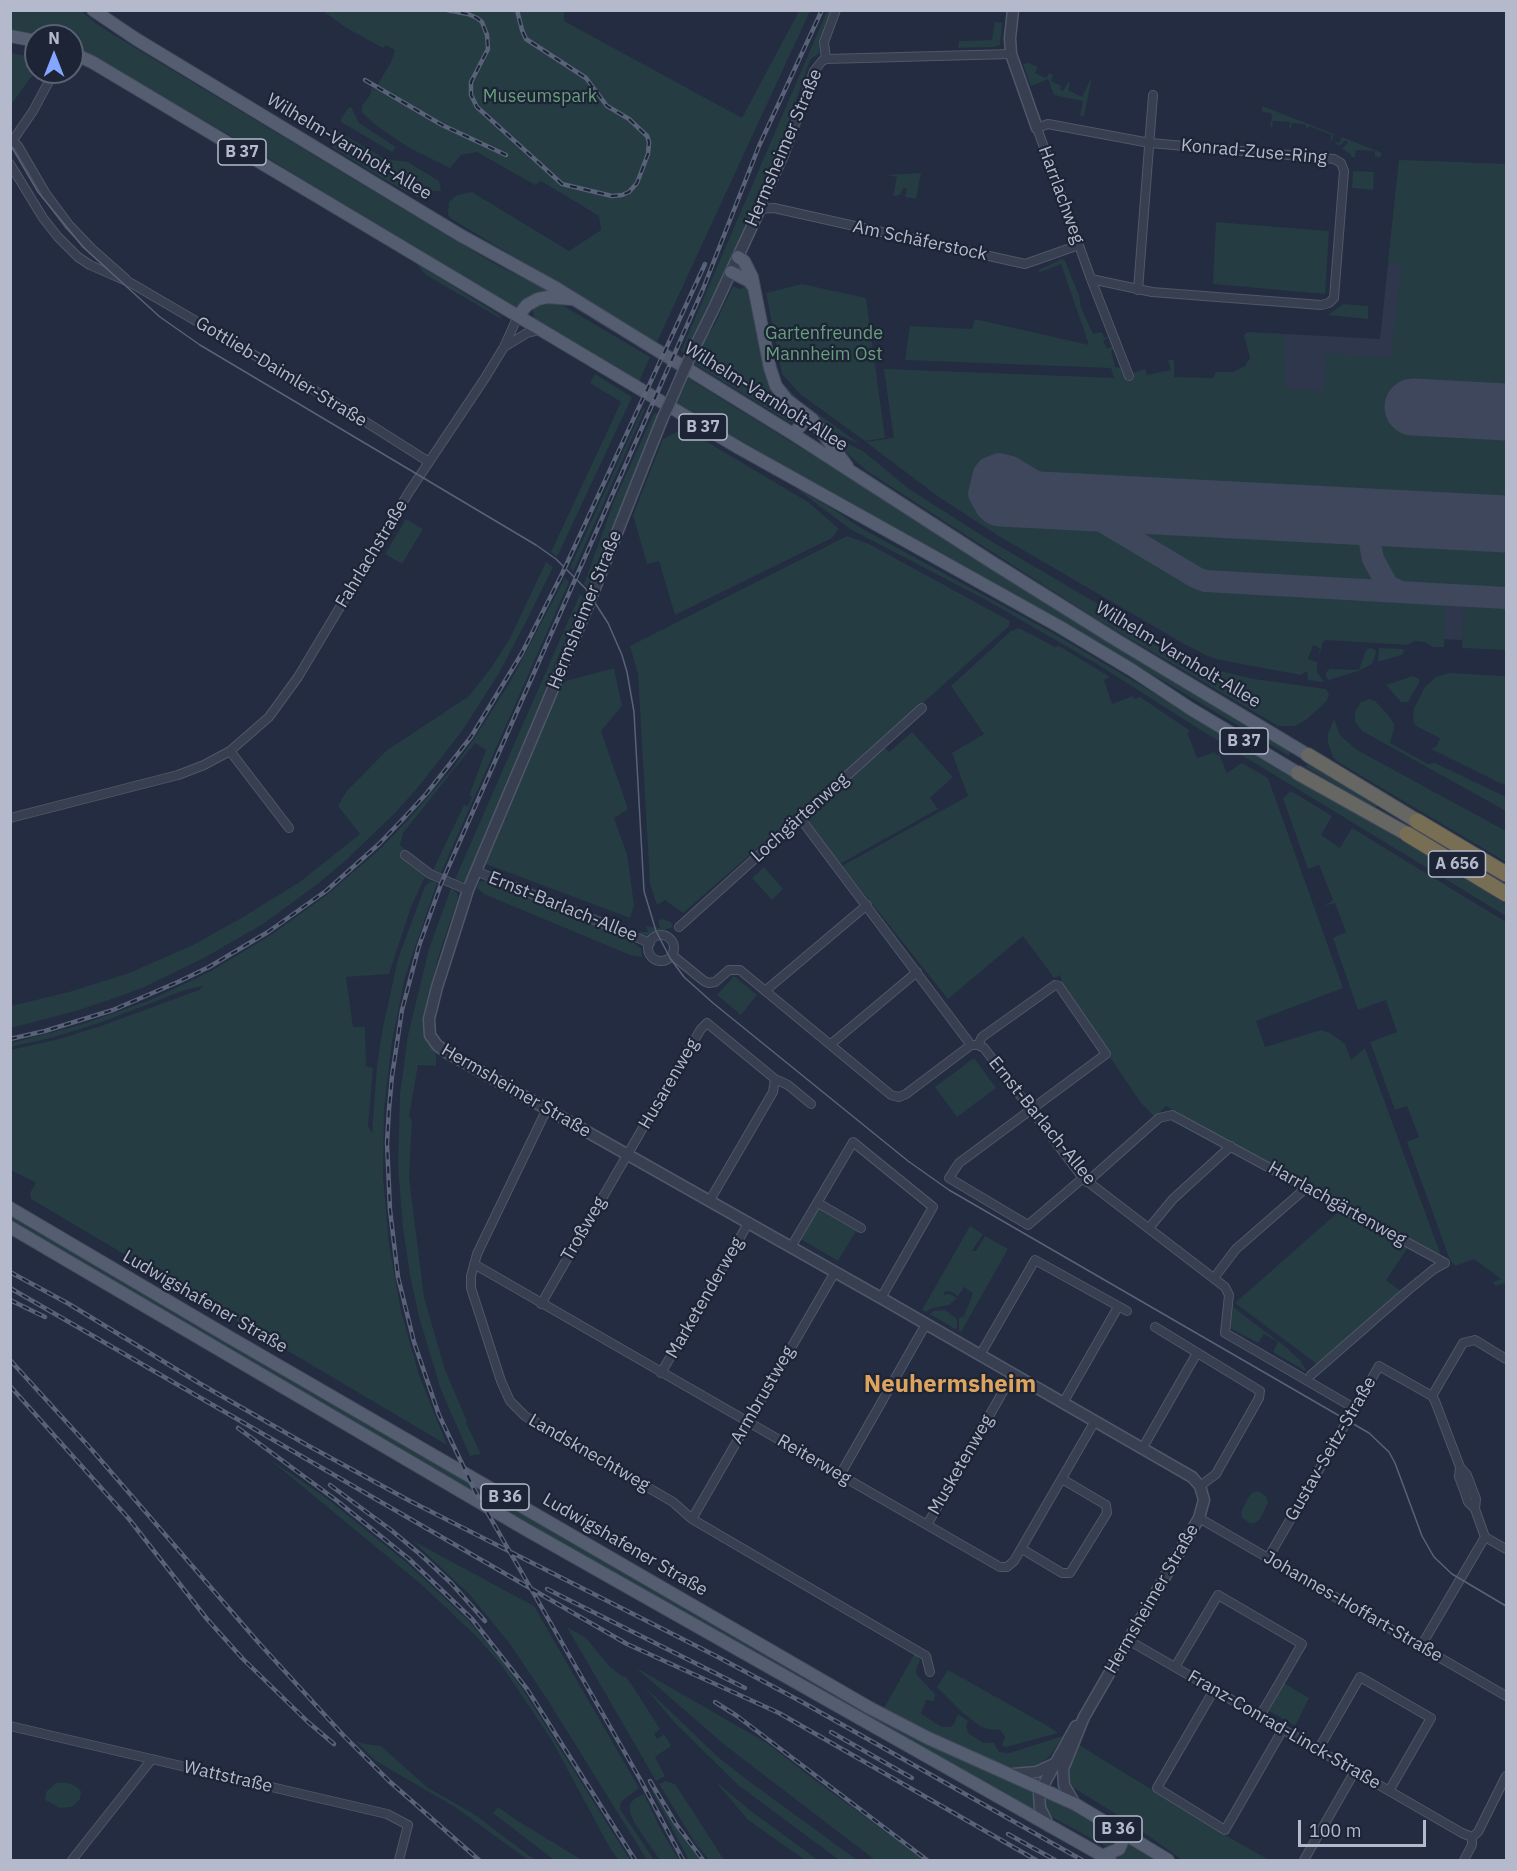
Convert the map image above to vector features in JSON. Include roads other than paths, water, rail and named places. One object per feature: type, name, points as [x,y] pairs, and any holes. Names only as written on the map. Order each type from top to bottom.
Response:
[{"type":"highway","name":"Wilhelm-Varnholt-Allee","points":[[1308,755],[1417,820]]},
{"type":"highway","name":"Wilhelm-Varnholt-Allee","points":[[1298,773],[1407,834]]},
{"type":"highway","name":"A 656","points":[[1417,820],[1506,874]]},
{"type":"highway","name":"A 656","points":[[1407,834],[1506,894]]},
{"type":"main road","name":"Wilhelm-Varnholt-Allee","points":[[93,10],[136,39],[460,235],[573,299],[793,434],[990,561],[1308,755]]},
{"type":"main road","name":"Wilhelm-Varnholt-Allee","points":[[84,59],[775,469],[1060,627],[1298,773]]},
{"type":"main road","points":[[738,256],[749,269],[774,381],[782,394],[818,425],[850,470]]},
{"type":"main road","points":[[731,272],[753,286]]},
{"type":"main road","points":[[518,316],[527,305],[537,299],[548,297],[573,299]]},
{"type":"main road","points":[[793,434],[802,424],[800,410]]},
{"type":"main road","name":"Ludwigshafener Straße","points":[[10,1208],[870,1708],[928,1738],[1075,1804],[1168,1860]]},
{"type":"main road","name":"Ludwigshafener Straße","points":[[10,1227],[525,1529],[1106,1858]]},
{"type":"main road","points":[[1106,1858],[1119,1849],[1125,1833]]},
{"type":"street","name":"Hermsheimer Straße","points":[[826,59],[824,42],[836,10]]},
{"type":"street","name":"Harrlachweg","points":[[1013,10],[1011,54],[1091,279],[1129,376]]},
{"type":"street","name":"Hermsheimer Straße","points":[[1011,54],[826,59],[819,63],[814,71],[784,156],[663,417],[588,606],[468,890],[436,987],[429,1019],[430,1035],[446,1052],[749,1222],[1095,1421],[1192,1477],[1200,1486],[1204,1500],[1199,1518],[1084,1717],[1062,1774],[1064,1785],[1075,1804]]},
{"type":"street","name":"Gottlieb-Daimler-Straße","points":[[48,84],[33,111],[11,141],[18,146],[58,211],[92,249],[131,283]]},
{"type":"street","points":[[1138,290],[1153,95]]},
{"type":"street","name":"Konrad-Zuse-Ring","points":[[1037,128],[1048,124],[1150,143],[1334,159],[1341,163],[1344,171],[1334,298],[1329,303],[1321,305],[1138,290],[1091,279]]},
{"type":"street","name":"Gottlieb-Daimler-Straße","points":[[10,164],[43,218],[78,258],[131,283],[331,400],[429,462]]},
{"type":"street","name":"Am Schäferstock","points":[[760,209],[774,208],[1024,264],[1079,245]]},
{"type":"street","points":[[78,258],[88,257],[92,249]]},
{"type":"street","name":"Fahrlachstraße","points":[[10,818],[178,775],[204,765],[230,752],[269,717],[298,677],[404,500],[504,347],[518,316]]},
{"type":"street","name":"Fahrlachstraße","points":[[504,347],[527,333],[540,330]]},
{"type":"street","name":"Lochgärtenweg","points":[[679,927],[922,708]]},
{"type":"street","points":[[230,752],[289,828]]},
{"type":"street","points":[[800,818],[916,972],[975,1045],[982,1037],[1055,984],[1059,986],[1106,1054],[959,1163],[949,1178],[1028,1225],[1085,1180]]},
{"type":"street","points":[[405,855],[430,874],[468,890]]},
{"type":"street","name":"Ernst-Barlach-Allee","points":[[476,871],[650,943]]},
{"type":"street","points":[[765,991],[867,904]]},
{"type":"street","name":"Ernst-Barlach-Allee","points":[[658,936],[666,936],[673,942],[672,956],[666,960],[656,960],[649,953],[650,943],[658,936]]},
{"type":"street","name":"Ernst-Barlach-Allee","points":[[672,956],[704,981],[715,982],[729,970],[740,970],[891,1095],[899,1097],[906,1094],[975,1045],[984,1048],[1085,1180],[1225,1287],[1229,1295],[1226,1333],[1354,1408]]},
{"type":"street","points":[[831,1044],[916,972]]},
{"type":"street","name":"Husarenweg","points":[[627,1155],[700,1029],[707,1023],[775,1079]]},
{"type":"street","points":[[710,1200],[774,1092],[775,1079],[788,1085],[811,1104]]},
{"type":"street","name":"Landsknechtweg","points":[[549,1110],[544,1115],[474,1264],[471,1276],[471,1288],[501,1381],[510,1401],[525,1416],[673,1502],[692,1519],[926,1656],[930,1672]]},
{"type":"street","name":"Harrlachgärtenweg","points":[[1085,1180],[1159,1118],[1165,1115],[1178,1117],[1444,1263],[1434,1269],[1311,1375]]},
{"type":"street","points":[[791,1247],[853,1142],[936,1207],[881,1298]]},
{"type":"street","points":[[1149,1228],[1173,1199],[1231,1146]]},
{"type":"street","name":"Troßweg","points":[[541,1304],[627,1155]]},
{"type":"street","points":[[1214,1278],[1236,1249],[1306,1188]]},
{"type":"street","points":[[818,1203],[861,1228]]},
{"type":"street","name":"Marketenderweg","points":[[662,1373],[749,1222]]},
{"type":"street","points":[[980,1355],[1035,1260],[1123,1309],[1063,1403]]},
{"type":"street","name":"Reiterweg","points":[[474,1264],[1000,1567],[1012,1565],[1095,1421]]},
{"type":"street","name":"Armbrustweg","points":[[692,1519],[835,1272]]},
{"type":"street","points":[[840,1475],[926,1324]]},
{"type":"street","points":[[1155,1327],[1260,1391],[1259,1398],[1216,1474],[1200,1486]]},
{"type":"street","points":[[1506,1359],[1474,1340],[1463,1343],[1432,1396],[1460,1467],[1467,1475],[1476,1499],[1475,1509],[1485,1537],[1506,1549]]},
{"type":"street","points":[[1142,1449],[1197,1353]]},
{"type":"street","name":"Gustav-Seitz-Straße","points":[[1268,1558],[1378,1366],[1432,1396]]},
{"type":"street","name":"Musketenweg","points":[[927,1525],[1013,1374]]},
{"type":"street","points":[[1022,1548],[1062,1573],[1069,1574],[1074,1569],[1108,1508],[1062,1479]]},
{"type":"street","name":"Johannes-Hoffart-Straße","points":[[1199,1518],[1506,1696]]},
{"type":"street","points":[[1421,1646],[1485,1537]]},
{"type":"street","points":[[1175,1667],[1218,1595],[1302,1644],[1260,1716]]},
{"type":"street","name":"Franz-Conrad-Linck-Straße","points":[[1128,1640],[1473,1837]]},
{"type":"street","points":[[1318,1750],[1360,1677],[1431,1718],[1389,1791]]},
{"type":"street","points":[[1214,1690],[1158,1788],[1225,1830],[1283,1729]]},
{"type":"street","name":"Hermsheimer Straße","points":[[1042,1788],[1075,1727],[1084,1717]]},
{"type":"street","name":"Wattstraße","points":[[10,1726],[387,1814],[408,1825],[399,1860]]},
{"type":"street","points":[[72,1860],[152,1760]]},
{"type":"street","points":[[1012,1774],[1037,1772],[1054,1764]]},
{"type":"street","points":[[1304,1860],[1355,1771]]},
{"type":"street","points":[[1464,1860],[1472,1845],[1473,1837],[1478,1832],[1506,1776]]},
{"type":"street","points":[[1042,1788],[1039,1793],[1040,1808],[1049,1826]]},
{"type":"tram line","points":[[10,144],[38,192],[83,247],[160,317],[200,345],[536,545],[556,559],[586,589],[608,623],[627,672],[634,712],[644,891],[656,931],[670,958],[684,977],[908,1161],[949,1190],[1369,1433],[1389,1452],[1395,1463],[1422,1536],[1434,1557],[1452,1574],[1506,1606]]},
{"type":"railway","points":[[447,10],[477,18],[482,22],[487,35],[488,49],[471,82],[471,95],[477,107],[562,184],[612,196],[629,192],[637,183],[648,154],[647,136],[629,119],[607,106],[586,78],[526,39],[517,10]]},
{"type":"railway","points":[[683,1860],[640,1779],[475,1491],[439,1415],[414,1342],[398,1277],[390,1210],[387,1143],[389,1109],[402,1010],[419,946],[441,884],[703,289],[759,146],[822,10]]},
{"type":"railway","points":[[365,80],[442,125],[506,155]]},
{"type":"railway","points":[[10,1039],[113,1010],[209,967],[268,932],[326,891],[379,844],[427,793],[471,737],[522,653],[562,574],[705,264]]},
{"type":"railway","points":[[10,1272],[69,1304],[307,1445],[410,1501],[802,1702],[1082,1860]]},
{"type":"railway","points":[[10,1288],[627,1644],[779,1713],[1036,1860]]},
{"type":"railway","points":[[10,1300],[45,1317]]},
{"type":"railway","points":[[10,1360],[92,1450],[258,1642],[344,1736],[389,1781],[479,1860]]},
{"type":"railway","points":[[10,1386],[129,1519],[207,1619],[243,1659],[334,1744]]},
{"type":"railway","points":[[238,1428],[336,1500],[409,1559],[472,1619],[527,1689],[635,1860]]},
{"type":"railway","points":[[330,1485],[421,1555],[451,1583],[485,1621]]},
{"type":"railway","points":[[547,1589],[745,1688]]},
{"type":"railway","points":[[715,1702],[737,1716],[927,1860]]},
{"type":"railway","points":[[831,1732],[912,1778]]},
{"type":"railway","points":[[650,1781],[676,1824],[703,1860]]},
{"type":"railway","points":[[1008,1834],[1055,1860]]},
{"type":"district","name":"Neuhermsheim","points":[[950,1385]]},
{"type":"park label","name":"Museumspark","points":[[540,97]]},
{"type":"park label","name":"Gartenfreunde Mannheim Ost","points":[[824,344]]}]
